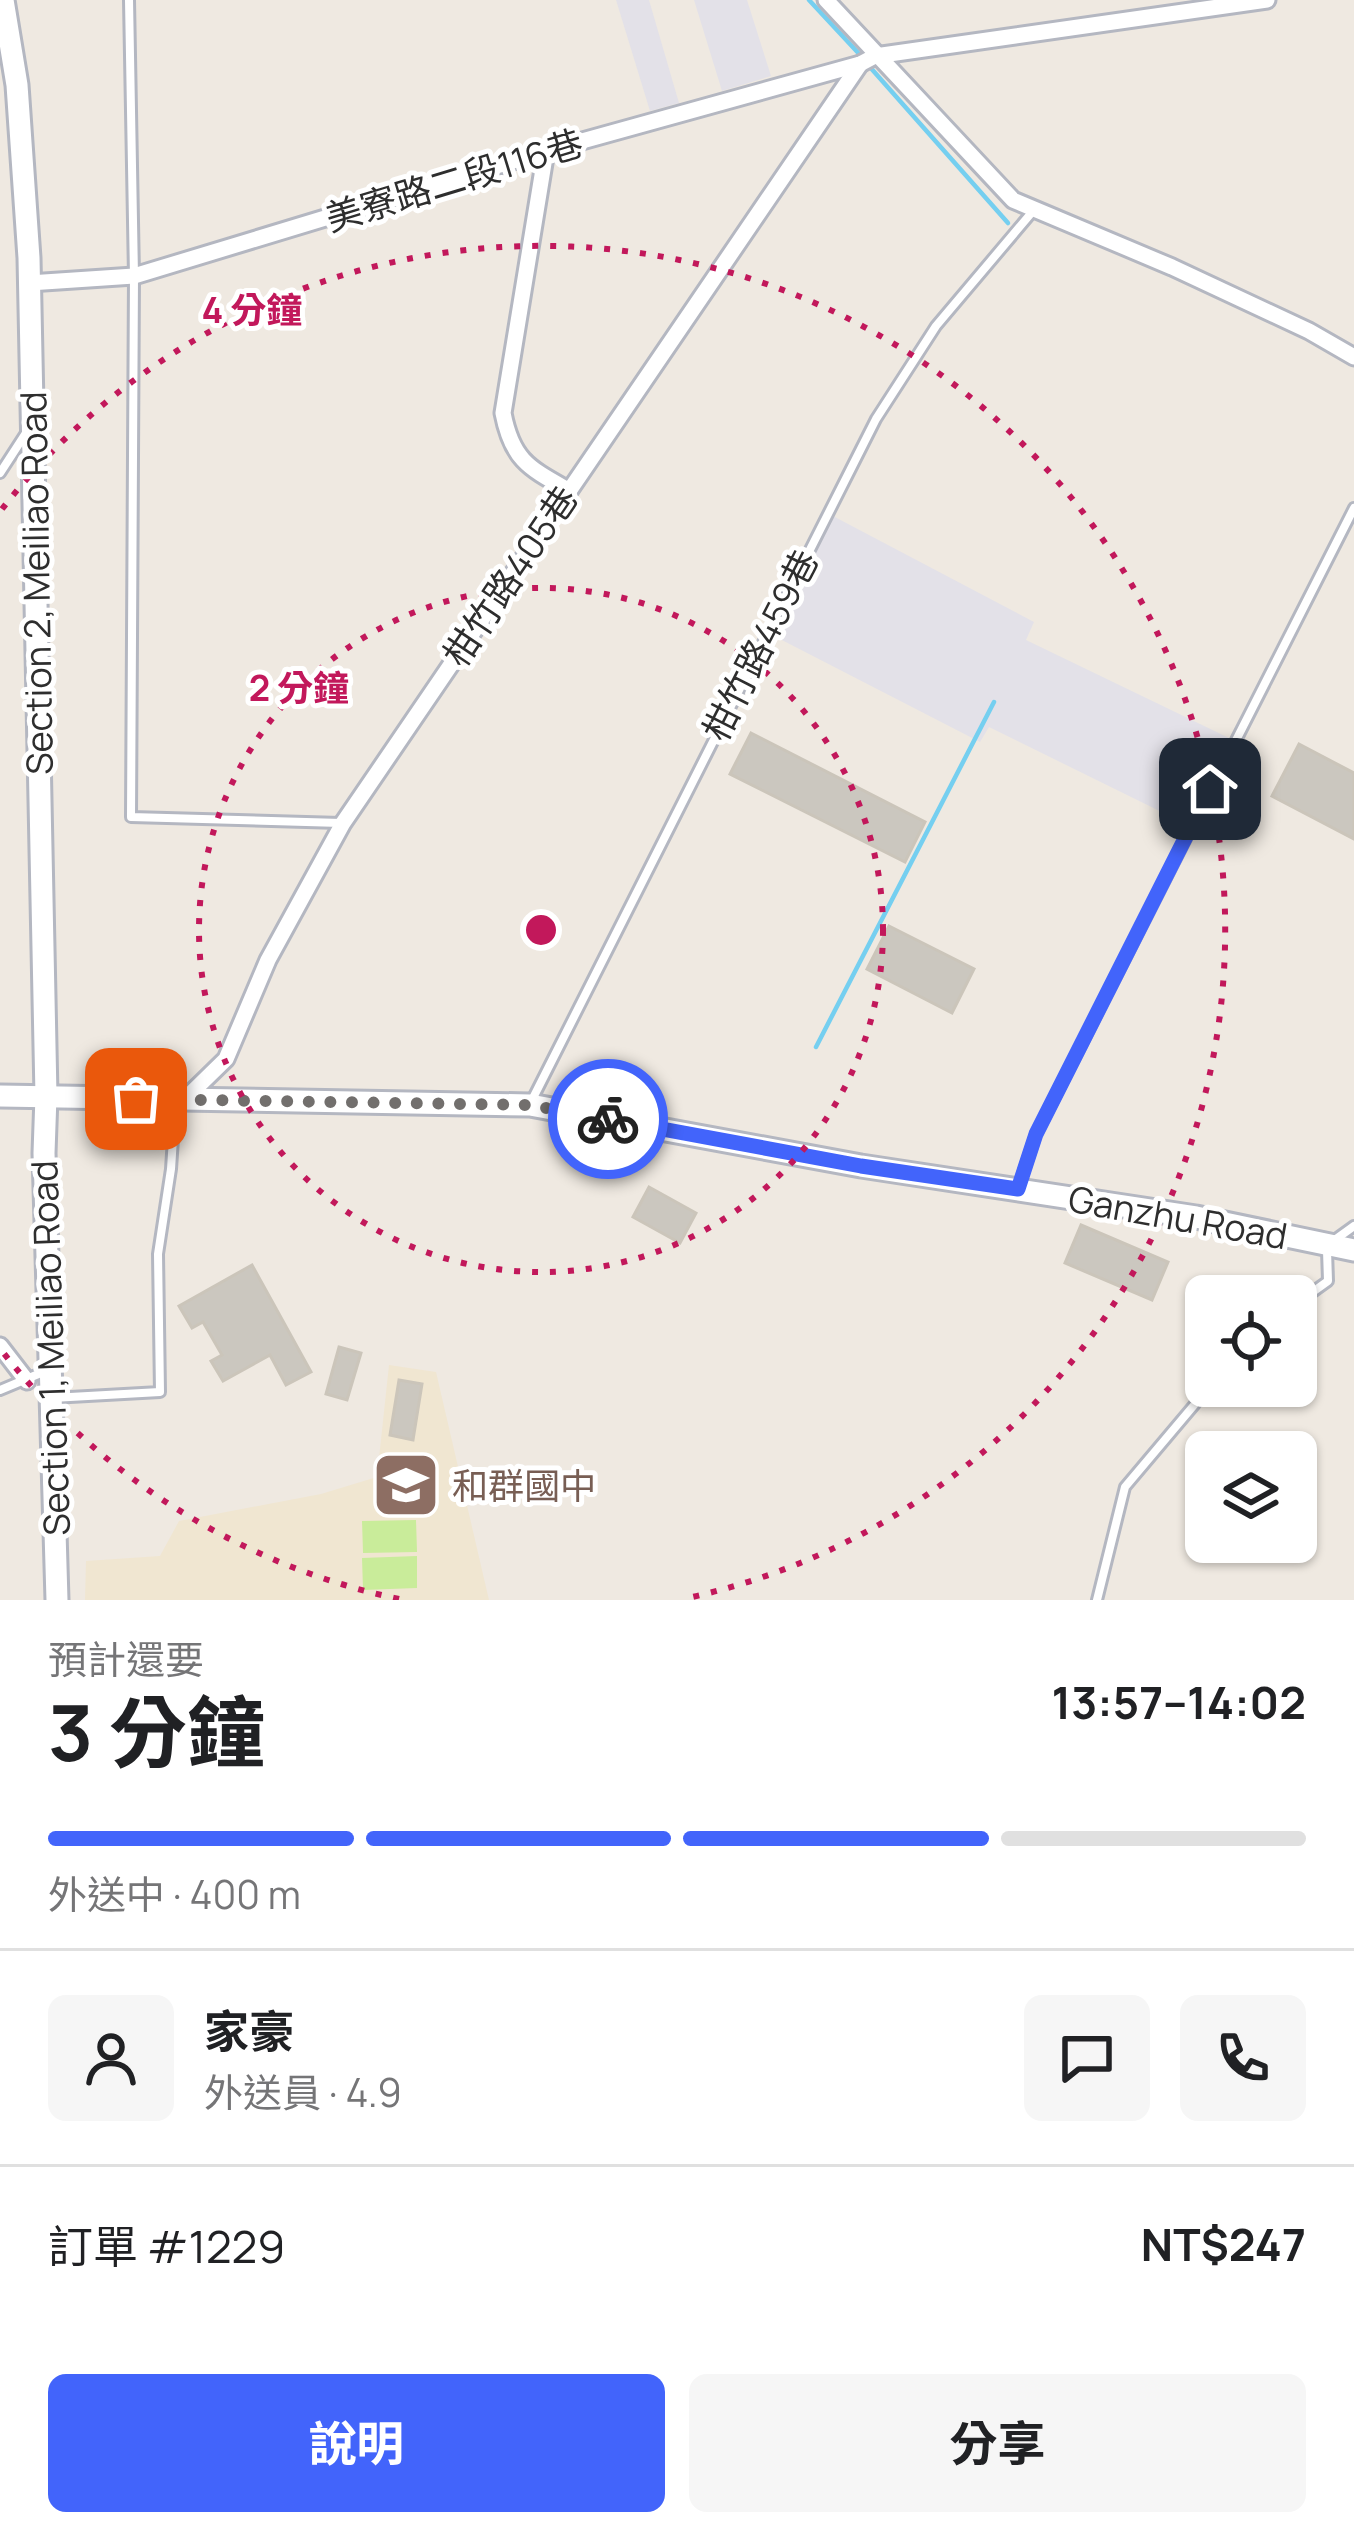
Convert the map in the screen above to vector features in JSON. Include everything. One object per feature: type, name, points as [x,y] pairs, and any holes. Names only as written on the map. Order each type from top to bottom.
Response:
[{"type":"street","name":"Section 2, Meiliao Road","points":[[3,0],[17,85],[29,283],[46,1096]]},
{"type":"street","points":[[826,0],[867,60],[1013,200],[1172,267],[1354,357]]},
{"type":"street","name":"美寮路二段116巷","points":[[29,283],[134,277],[546,151],[867,60],[1267,0]]},
{"type":"street","name":"柑竹路405巷","points":[[185,1099],[226,1059],[268,960],[343,823],[867,60]]},
{"type":"street","points":[[546,151],[503,412],[515,452],[530,468],[568,490]]},
{"type":"street","name":"Ganzhu Road","points":[[0,1096],[530,1105],[861,1166],[1196,1217],[1354,1250]]},
{"type":"street","name":"Section 1, Meiliao Road","points":[[46,1096],[57,1600]]},
{"type":"street","points":[[0,1346],[27,1381]]},
{"type":"lane","points":[[129,0],[134,277],[130,817],[343,823]]},
{"type":"lane","name":"柑竹路459巷","points":[[530,1105],[876,419],[936,326],[1033,212]]},
{"type":"lane","points":[[0,473],[33,421]]},
{"type":"lane","points":[[1018,1189],[1036,1134],[1354,508]]},
{"type":"lane","points":[[50,1398],[160,1392],[158,1254],[175,1108],[185,1099]]},
{"type":"lane","points":[[1317,1289],[1328,1281],[1328,1245],[1354,1226]]},
{"type":"lane","points":[[0,1390],[50,1369]]},
{"type":"lane","points":[[1085,1600],[1096,1598],[1125,1487],[1192,1407]]},
{"type":"shaded area","points":[[616,0],[649,0],[679,103],[650,111]]},
{"type":"shaded area","points":[[694,0],[747,0],[771,76],[722,91]]},
{"type":"shaded area","points":[[831,515],[1034,622],[1026,640],[1229,738],[1190,826],[989,727],[980,742],[776,637]]},
{"type":"shaded area","name":"和群國中","points":[[389,1365],[436,1372],[489,1600],[85,1600],[86,1561],[160,1556],[179,1521],[321,1494],[377,1477]]},
{"type":"green space","points":[[416,1520],[417,1552],[363,1553],[362,1521]]},
{"type":"green space","points":[[417,1556],[417,1588],[363,1590],[362,1558]]},
{"type":"building","points":[[751,733],[925,822],[905,862],[730,774]]},
{"type":"building","points":[[1299,744],[1354,773],[1354,839],[1272,796]]},
{"type":"building","points":[[889,926],[974,969],[952,1013],[867,969]]},
{"type":"building","points":[[649,1187],[696,1213],[680,1243],[633,1217]]},
{"type":"building","points":[[1081,1225],[1168,1262],[1152,1300],[1065,1263]]},
{"type":"building","points":[[252,1265],[311,1372],[286,1385],[270,1355],[223,1381],[211,1361],[222,1355],[203,1322],[192,1328],[179,1306]]},
{"type":"building","points":[[339,1347],[361,1353],[347,1400],[326,1394]]},
{"type":"building","points":[[399,1380],[422,1384],[413,1440],[390,1435]]},
{"type":"waterway","points":[[809,0],[862,57]]},
{"type":"waterway","points":[[869,66],[1008,223]]},
{"type":"waterway","points":[[816,1047],[994,702]]},
{"type":"way so far","points":[[136,1099],[530,1105],[608,1119]]},
{"type":"place","name":"和群國中","points":[[406,1485]]},
{"type":"route","points":[[608,1119],[861,1166],[1018,1189],[1036,1134],[1210,789]]}]
